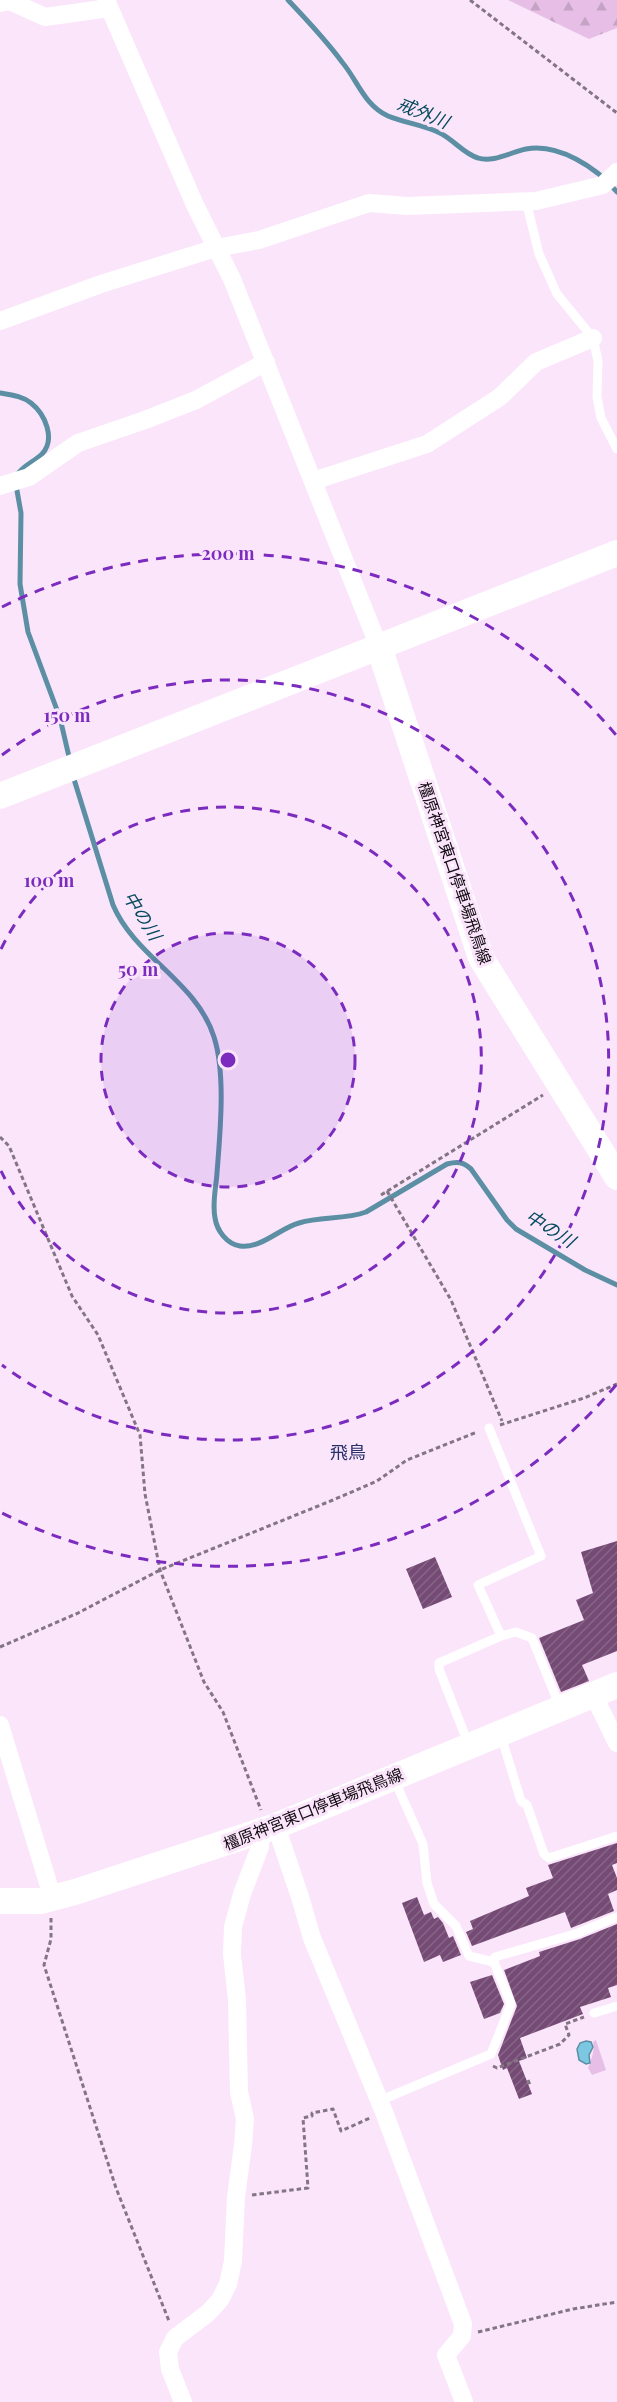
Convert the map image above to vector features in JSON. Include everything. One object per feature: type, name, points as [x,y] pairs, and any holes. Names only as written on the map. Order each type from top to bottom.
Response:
[{"type":"main road","points":[[0,796],[617,553]]},
{"type":"main road","name":"橿原神宮東口停車場飛鳥線","points":[[379,646],[481,958],[617,1177]]},
{"type":"main road","name":"橿原神宮東口停車場飛鳥線","points":[[0,1901],[41,1901],[75,1892],[268,1829],[617,1685]]},
{"type":"street","points":[[0,3],[10,1],[45,17],[107,4],[195,205],[232,279],[379,646]]},
{"type":"street","points":[[0,321],[101,284],[216,248],[259,240],[369,203],[407,206],[536,201],[611,178]]},
{"type":"street","points":[[313,481],[427,444],[500,397],[536,362],[593,338]]},
{"type":"street","points":[[2,485],[28,477],[78,443],[196,400],[266,362]]},
{"type":"street","points":[[594,1696],[617,1743]]},
{"type":"street","points":[[0,1725],[50,1897]]},
{"type":"street","points":[[268,1829],[300,1897],[312,1938],[382,2106],[463,2324],[462,2336],[446,2355],[464,2402]]},
{"type":"street","points":[[183,2402],[170,2369],[168,2352],[175,2338],[208,2313],[220,2300],[228,2284],[234,2252],[236,2197],[244,2119],[239,2092],[237,2000],[232,1954],[233,1927],[242,1894],[268,1829]]},
{"type":"lane","points":[[526,201],[539,254],[557,294],[593,338],[598,361],[597,397],[601,418],[617,448]]},
{"type":"lane","points":[[489,1428],[541,1556],[478,1585],[501,1636]]},
{"type":"lane","points":[[469,1746],[439,1669],[439,1663],[501,1636],[516,1632],[532,1638],[561,1709]]},
{"type":"lane","points":[[500,1734],[521,1801],[527,1805],[544,1854],[549,1858],[617,1836]]},
{"type":"lane","points":[[393,1777],[423,1844],[427,1883],[434,1904],[456,1926],[469,1956],[494,1962]]},
{"type":"lane","points":[[382,2106],[491,2054],[511,2004],[494,1962],[495,1957],[578,1934],[617,1917]]},
{"type":"lane","points":[[594,2013],[617,2006]]},
{"type":"path","points":[[470,0],[617,113]]},
{"type":"path","points":[[381,1195],[560,1085]]},
{"type":"path","points":[[0,1137],[9,1146],[72,1296],[98,1335],[140,1435],[145,1494],[160,1570],[204,1682],[226,1721],[268,1829]]},
{"type":"path","points":[[387,1191],[451,1300],[503,1426]]},
{"type":"path","points":[[0,1647],[78,1612],[160,1570],[377,1480],[407,1460],[496,1425],[503,1426],[617,1384]]},
{"type":"path","points":[[50,1897],[51,1939],[44,1965],[116,2188],[175,2338]]},
{"type":"path","points":[[481,2058],[497,2068],[560,2044],[569,2035],[565,2024],[594,2013]]},
{"type":"path","points":[[528,2080],[530,2085]]},
{"type":"path","points":[[236,2197],[308,2188],[303,2118],[312,2116],[312,2113],[333,2109],[341,2131],[382,2106]]},
{"type":"path","points":[[462,2336],[573,2309],[617,2302]]},
{"type":"green space","points":[[508,0],[617,0],[617,28],[589,39]]},
{"type":"green space","points":[[596,2040],[606,2070],[592,2075],[588,2068],[593,2052],[593,2042]]},
{"type":"water","points":[[591,2042],[593,2047],[589,2055],[590,2063],[586,2064],[579,2060],[577,2049],[580,2043]]},
{"type":"building","points":[[617,1541],[617,1651],[582,1665],[589,1681],[561,1692],[539,1638],[584,1620],[576,1600],[593,1593],[581,1552]]},
{"type":"building","points":[[435,1557],[452,1597],[423,1609],[406,1569]]},
{"type":"building","points":[[617,1843],[617,1863],[612,1865],[617,1878],[617,1890],[608,1894],[614,1911],[571,1928],[565,1912],[472,1946],[466,1932],[473,1929],[470,1921],[529,1896],[526,1888],[553,1878],[548,1865]]},
{"type":"building","points":[[417,1897],[424,1915],[431,1912],[434,1919],[438,1917],[449,1938],[453,1936],[461,1955],[443,1962],[440,1955],[424,1962],[402,1903]]},
{"type":"building","points":[[617,1924],[617,1985],[608,1988],[611,1997],[580,2007],[583,2014],[520,2038],[527,2058],[519,2061],[532,2094],[519,2099],[507,2068],[503,2070],[498,2055],[517,2006],[504,1970],[540,1956],[539,1952]]},
{"type":"building","points":[[492,1975],[504,2004],[500,2013],[484,2019],[470,1982]]},
{"type":"waterway","name":"戒外川","points":[[288,0],[348,69],[373,106],[388,116],[440,133],[478,158],[490,159],[526,149],[539,148],[564,154],[588,166],[617,192]]},
{"type":"waterway","name":"中の川","points":[[0,393],[20,397],[31,403],[41,414],[47,427],[46,448],[17,475]]},
{"type":"waterway","name":"中の川","points":[[16,485],[21,513],[20,584],[28,632],[60,718],[70,761]]},
{"type":"waterway","name":"中の川","points":[[73,776],[113,905],[136,940],[194,1000],[206,1018],[214,1037],[218,1052],[221,1086],[214,1212],[218,1228],[227,1240],[235,1245],[248,1246],[299,1223],[366,1212],[447,1164],[457,1162],[471,1169],[507,1220],[516,1229],[585,1270],[617,1285]]},
{"type":"district","name":"飛鳥","points":[[348,1453]]}]
